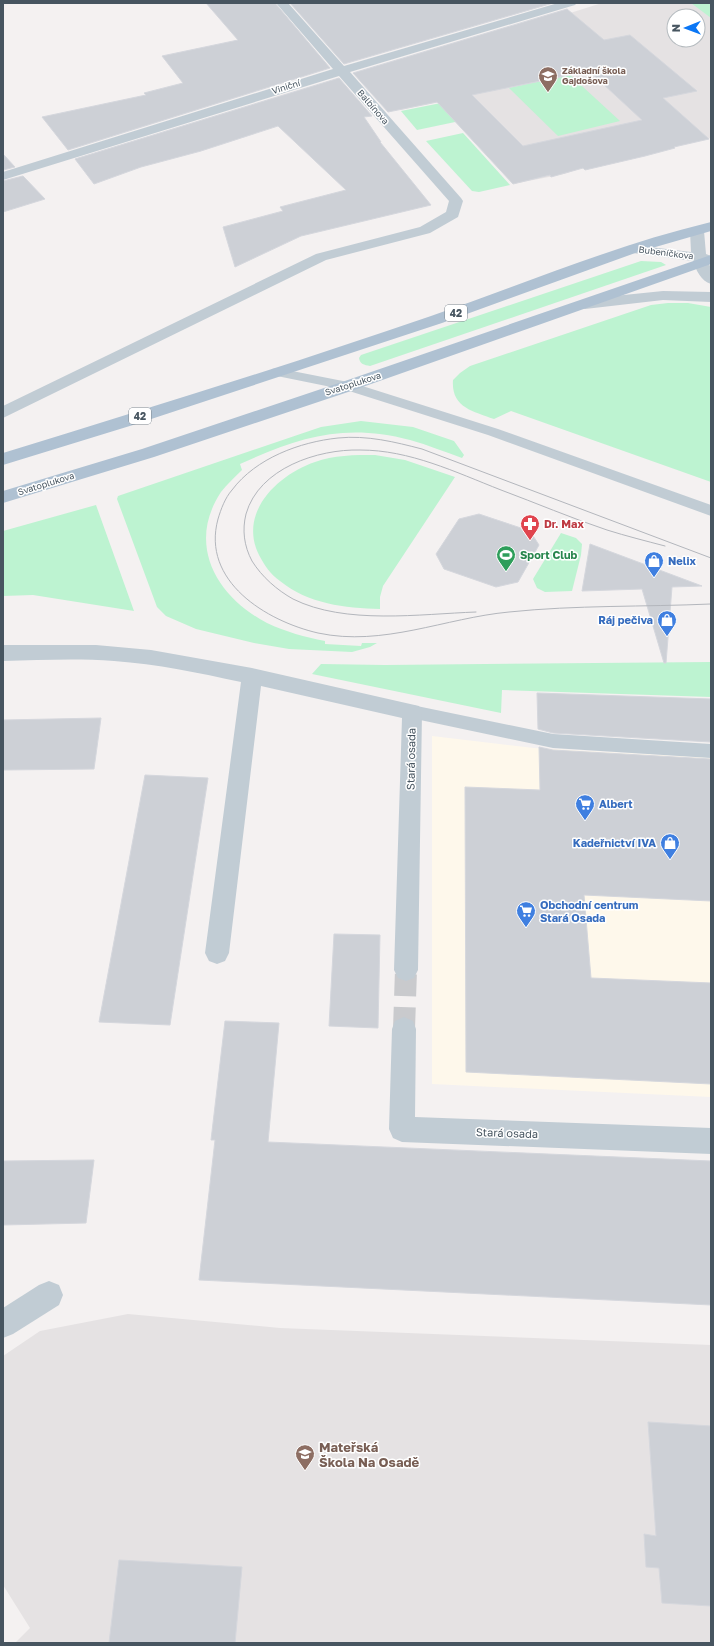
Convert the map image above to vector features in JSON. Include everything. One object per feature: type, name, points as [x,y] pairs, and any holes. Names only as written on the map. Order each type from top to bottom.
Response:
[{"type":"main road","name":"42","points":[[3,459],[127,421],[436,320],[633,249],[711,226]]},
{"type":"main road","name":"Svatoplukova","points":[[3,497],[148,453],[270,410],[348,386],[585,304],[707,259]]},
{"type":"street","name":"Balbínova","points":[[3,413],[321,257],[425,230],[453,214],[456,201],[282,3]]},
{"type":"street","name":"Viniční","points":[[3,176],[341,71],[571,3]]},
{"type":"street","name":"Bubeníčkova","points":[[697,231],[696,242],[707,259],[705,273],[711,279]]},
{"type":"street","name":"Bubeníčkova","points":[[633,249],[707,259]]},
{"type":"street","points":[[585,304],[648,295],[690,294],[711,297]]},
{"type":"street","name":"Stará osada","points":[[3,653],[77,651],[150,658],[252,676],[412,712],[406,970]]},
{"type":"street","points":[[217,953],[252,676]]},
{"type":"street","name":"Stará osada","points":[[404,1029],[402,1129],[711,1141]]},
{"type":"street","points":[[3,1324],[49,1295]]},
{"type":"lane","points":[[277,372],[348,386],[493,432],[711,511]]},
{"type":"lane","points":[[412,712],[553,741],[711,751]]},
{"type":"shaded area","name":"Základní škola Gajdošova","points":[[602,3],[711,3],[711,138],[643,154],[645,156],[585,170],[582,168],[564,174],[513,184],[499,169],[463,97],[400,110],[372,78],[378,73]]},
{"type":"shaded area","name":"Obchodní centrum Stará Osada","points":[[432,736],[534,748],[711,758],[711,1097],[432,1084]]},
{"type":"shaded area","name":"Mateřská Škola Na Osadě","points":[[128,1314],[280,1328],[711,1345],[711,1643],[15,1643],[30,1628],[3,1585],[3,1356],[40,1331]]},
{"type":"green space","points":[[691,3],[711,3],[711,18],[706,14],[706,8],[698,8]]},
{"type":"green space","points":[[570,75],[620,121],[558,136],[509,88]]},
{"type":"green space","points":[[461,99],[479,117],[417,130],[401,111]]},
{"type":"green space","points":[[463,133],[510,185],[479,192],[472,191],[426,141]]},
{"type":"green space","points":[[641,261],[661,262],[666,265],[370,366],[360,362],[359,358],[361,355]]},
{"type":"green space","points":[[688,303],[711,307],[711,482],[511,411],[494,419],[464,407],[455,396],[453,380],[470,366],[651,305]]},
{"type":"green space","points":[[361,421],[413,427],[454,441],[464,455],[462,458],[410,440],[386,435],[364,433],[343,433],[323,436],[283,446],[240,464],[242,470],[221,492],[211,512],[206,531],[207,550],[212,568],[221,584],[234,599],[249,612],[267,623],[296,634],[325,641],[325,644],[361,646],[362,643],[377,643],[370,647],[352,652],[289,649],[254,643],[196,629],[166,616],[157,607],[117,499],[118,496],[321,427]]},
{"type":"green space","points":[[352,455],[375,455],[405,460],[455,477],[383,586],[380,597],[380,609],[340,606],[315,600],[291,589],[273,576],[259,555],[254,539],[254,525],[257,511],[275,486],[287,476],[315,462]]},
{"type":"green space","points":[[96,505],[134,611],[33,595],[3,596],[3,531]]},
{"type":"green space","points":[[561,533],[576,538],[582,544],[581,555],[572,591],[545,592],[537,588],[533,579]]},
{"type":"green space","points":[[711,662],[711,697],[502,690],[501,713],[312,674],[321,664],[385,665]]},
{"type":"building","points":[[206,3],[275,3],[330,68],[68,150],[42,117],[146,95],[144,93],[183,83],[162,56],[238,40]]},
{"type":"building","points":[[290,3],[553,3],[344,64]]},
{"type":"building","name":"Základní škola Gajdošova","points":[[567,9],[604,40],[630,35],[697,91],[663,98],[709,139],[585,170],[583,168],[551,177],[550,175],[513,184],[437,102],[388,112],[353,73]],"holes":[[[589,71],[642,120],[523,146],[472,95]]]},
{"type":"building","points":[[339,78],[372,116],[364,117],[380,142],[431,205],[301,236],[235,267],[223,227],[283,211],[280,207],[346,190],[278,126],[201,151],[141,167],[94,184],[75,159]]},
{"type":"building","points":[[3,154],[15,167],[3,170]]},
{"type":"building","points":[[23,176],[45,199],[3,212],[3,181]]},
{"type":"building","points":[[479,514],[530,531],[539,545],[518,582],[496,587],[444,569],[436,554],[459,519]]},
{"type":"building","points":[[590,544],[702,586],[672,587],[666,663],[664,663],[642,589],[582,591]]},
{"type":"building","points":[[537,693],[711,699],[711,742],[553,733],[538,729]]},
{"type":"building","points":[[101,718],[94,769],[3,770],[3,720]]},
{"type":"building","name":"Obchodní centrum Stará Osada","points":[[539,747],[553,750],[711,759],[711,901],[584,895],[591,978],[711,983],[711,1084],[466,1072],[465,787],[540,790]]},
{"type":"building","points":[[145,775],[208,778],[170,1025],[99,1022]]},
{"type":"building","points":[[334,934],[380,935],[378,1028],[329,1026]]},
{"type":"building","points":[[225,1021],[279,1023],[268,1142],[711,1161],[711,1305],[199,1280],[215,1140],[211,1140]]},
{"type":"building","points":[[94,1160],[86,1223],[3,1225],[3,1161]]},
{"type":"building","points":[[648,1422],[711,1426],[711,1606],[662,1603],[659,1568],[646,1567],[644,1534],[656,1536]]},
{"type":"building","points":[[119,1560],[242,1567],[235,1643],[109,1643]]},
{"type":"tunnel","points":[[404,1029],[406,970]]},
{"type":"tram line","points":[[711,558],[422,449],[360,437],[338,438],[309,443],[280,454],[253,469],[242,479],[225,500],[218,519],[215,541],[219,561],[228,579],[242,595],[259,608],[278,619],[318,633],[342,636],[390,634],[485,615],[534,610],[585,607],[711,604]]},
{"type":"tram line","points":[[476,612],[407,616],[359,615],[313,607],[293,599],[281,592],[265,578],[249,555],[244,538],[244,526],[246,514],[253,498],[263,484],[292,464],[326,453],[360,450],[379,451],[432,463],[594,525],[665,546]]},
{"type":"place","name":"Základní škola Gajdošova","points":[[548,93]]},
{"type":"place","name":"Dr. Max","points":[[530,541]]},
{"type":"place","name":"Sport Club","points":[[506,572]]},
{"type":"place","name":"Nelix","points":[[654,578]]},
{"type":"place","name":"Ráj pečiva","points":[[667,637]]},
{"type":"place","name":"Albert","points":[[585,821]]},
{"type":"place","name":"Kadeřnictví IVA","points":[[670,860]]},
{"type":"place","name":"Obchodní centrum Stará Osada","points":[[526,928]]},
{"type":"place","name":"Mateřská Škola Na Osadě","points":[[305,1471]]}]
